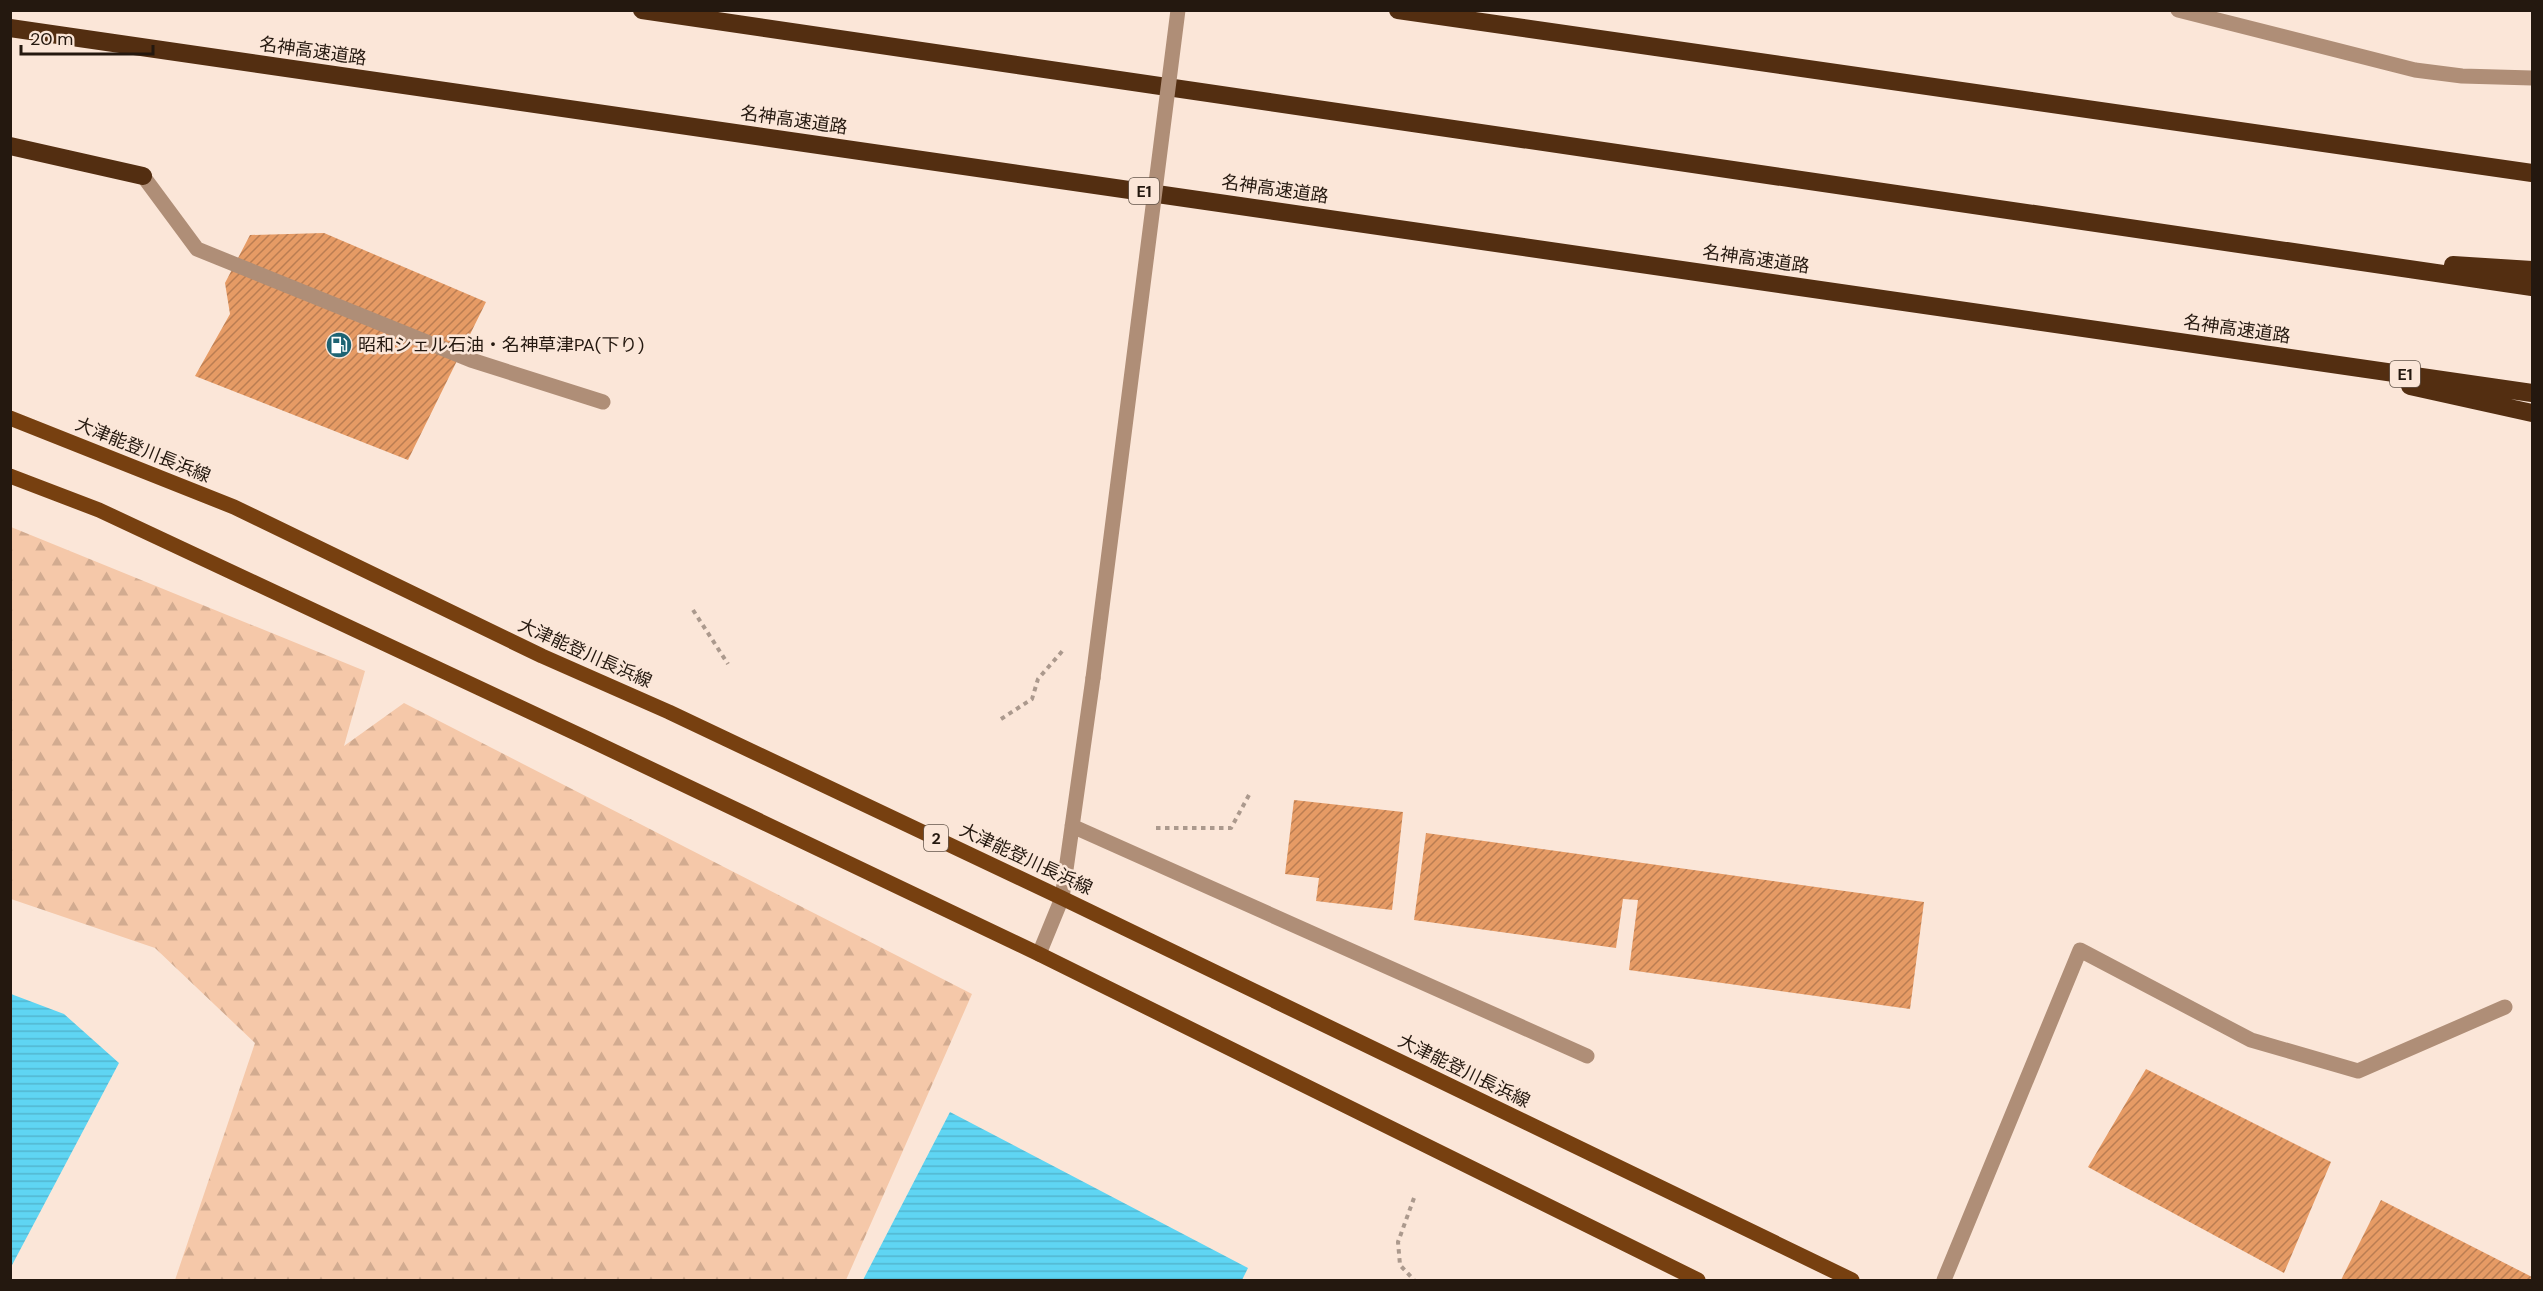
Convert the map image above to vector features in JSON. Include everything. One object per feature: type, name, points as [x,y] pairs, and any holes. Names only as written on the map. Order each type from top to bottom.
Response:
[{"type":"highway","points":[[642,10],[2532,287]]},
{"type":"highway","points":[[1398,10],[2532,173]]},
{"type":"highway","name":"名神高速道路","points":[[10,28],[2532,393]]},
{"type":"highway","points":[[10,146],[143,176]]},
{"type":"highway","points":[[2284,252],[2532,270]]},
{"type":"highway","points":[[2277,356],[2532,413]]},
{"type":"main road","name":"大津能登川長浜線","points":[[10,418],[234,507],[542,656],[669,712],[1062,897],[1852,1281]]},
{"type":"main road","points":[[10,476],[99,510],[599,744],[1039,954],[1698,1281]]},
{"type":"street","points":[[1039,954],[1062,897],[1093,678],[1178,10]]},
{"type":"street","points":[[2178,10],[2415,70],[2462,76],[2532,78]]},
{"type":"street","points":[[143,176],[197,249],[471,360],[603,402]]},
{"type":"street","points":[[1072,826],[1587,1056]]},
{"type":"street","points":[[1944,1281],[2080,950],[2251,1040],[2358,1071],[2505,1007]]},
{"type":"path","points":[[693,610],[728,664]]},
{"type":"path","points":[[1001,719],[1032,699],[1038,679],[1068,646]]},
{"type":"path","points":[[1146,828],[1232,828],[1249,795]]},
{"type":"path","points":[[1414,1198],[1398,1242],[1400,1265],[1414,1281]]},
{"type":"green space","points":[[11,527],[365,671],[344,746],[404,703],[972,994],[846,1280],[175,1280],[255,1043],[155,948],[11,899]]},
{"type":"water","points":[[11,994],[64,1014],[119,1063],[11,1267]]},
{"type":"water","points":[[950,1112],[1248,1268],[1242,1280],[863,1280]]},
{"type":"building","name":"昭和シェル石油・名神草津PA(下り)","points":[[324,233],[486,302],[408,460],[195,376],[230,314],[225,283],[250,235]]},
{"type":"building","points":[[1294,800],[1403,812],[1392,910],[1316,901],[1319,878],[1285,874]]},
{"type":"building","points":[[1426,833],[1924,902],[1910,1009],[1629,970],[1638,900],[1623,899],[1616,948],[1414,920]]},
{"type":"building","points":[[2146,1069],[2331,1162],[2284,1273],[2088,1167]]},
{"type":"building","points":[[2381,1200],[2532,1277],[2532,1280],[2341,1280]]},
{"type":"place","name":"昭和シェル石油・名神草津PA(下り)","points":[[339,345]]}]
